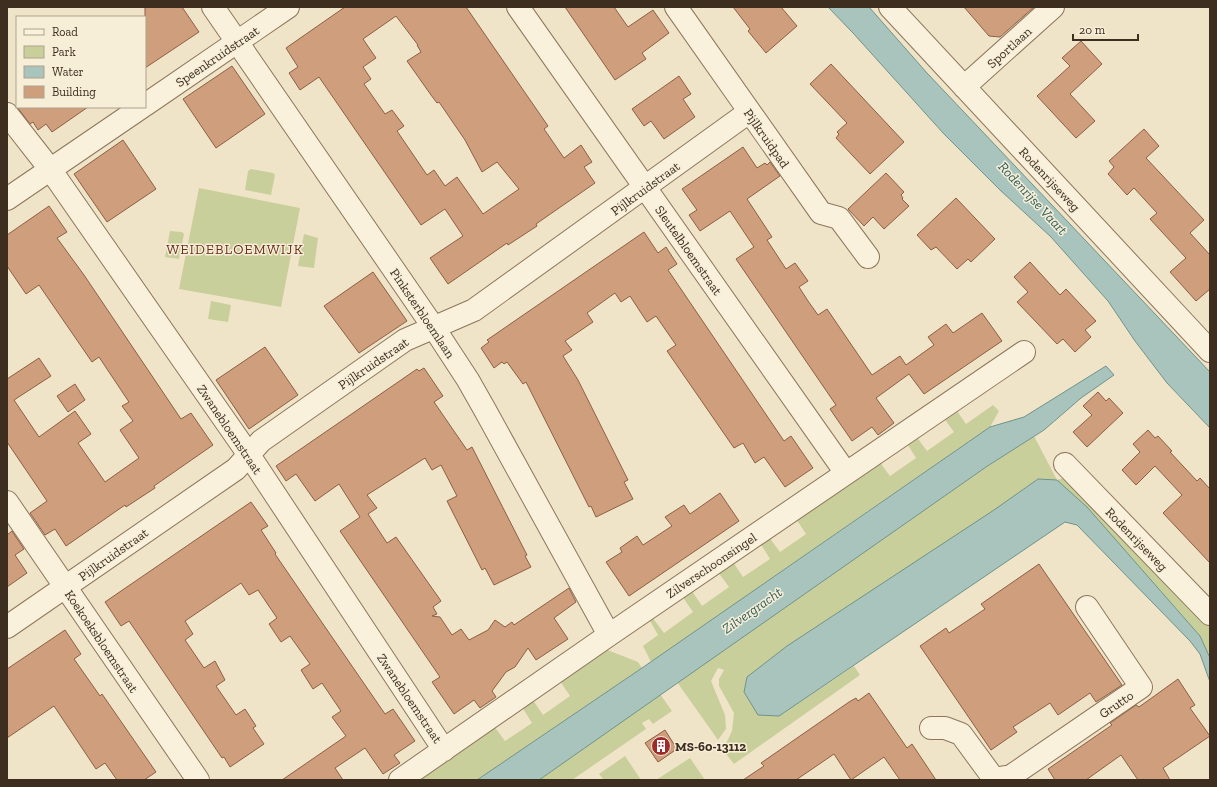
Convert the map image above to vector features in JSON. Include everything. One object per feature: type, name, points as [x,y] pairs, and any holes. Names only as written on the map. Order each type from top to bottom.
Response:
[{"type":"street","name":"Pinksterbloemlaan","points":[[213,7],[434,328],[475,392],[609,635]]},
{"type":"street","name":"Speenkruidstraat","points":[[146,104],[288,7]]},
{"type":"street","name":"Sleutelbloemstraat","points":[[518,7],[846,473]]},
{"type":"street","name":"Pijlkruidpad","points":[[676,7],[821,213],[839,218],[868,257]]},
{"type":"street","name":"Rodenrijseweg","points":[[890,7],[1210,351]]},
{"type":"street","name":"Sportlaan","points":[[964,86],[1053,7]]},
{"type":"street","points":[[7,199],[141,108]]},
{"type":"street","name":"Pijlkruidstraat","points":[[7,627],[236,469],[261,441],[405,340],[474,310],[749,112]]},
{"type":"street","name":"Zwanebloemstraat","points":[[7,114],[50,169],[249,455],[444,750]]},
{"type":"street","name":"Zilverschoonsingel","points":[[400,780],[609,635],[1024,352]]},
{"type":"street","name":"Rodenrijseweg","points":[[1065,464],[1210,614]]},
{"type":"street","name":"Koekoeksbloemstraat","points":[[7,502],[198,780]]},
{"type":"street","name":"Grutto","points":[[930,728],[945,728],[961,734],[994,779],[1013,778],[1141,687],[1087,607]]},
{"type":"green space","points":[[251,169],[273,173],[275,175],[271,195],[245,190],[248,171]]},
{"type":"green space","points":[[199,188],[300,208],[281,307],[179,289]]},
{"type":"green space","points":[[170,231],[182,232],[184,234],[179,259],[165,257]]},
{"type":"green space","points":[[304,234],[318,238],[314,268],[298,266]]},
{"type":"green space","points":[[211,301],[231,305],[228,322],[208,319]]},
{"type":"green space","points":[[993,405],[999,411],[990,427],[651,662],[643,646],[658,635],[649,619],[652,617],[664,633],[693,612],[682,596],[692,591],[702,606],[729,587],[718,572],[733,562],[743,577],[770,559],[760,543],[769,537],[780,552],[806,534],[796,519],[879,461],[890,476],[916,458],[906,442],[916,436],[927,451],[954,432],[943,417],[955,408],[966,424]]},
{"type":"green space","points":[[1034,436],[1057,480],[1070,476],[1210,622],[1210,658],[1200,636],[1087,507],[1038,479],[994,510],[779,716],[854,666],[860,675],[734,764],[723,750],[732,731],[734,713],[719,686],[719,679],[724,670],[718,668],[711,681],[725,715],[726,729],[718,740],[677,682],[986,467]]},
{"type":"green space","points":[[605,649],[638,662],[642,668],[477,780],[414,780],[494,726],[505,741],[532,723],[522,707],[533,700],[543,715],[570,696],[560,681]]},
{"type":"green space","points":[[660,694],[672,711],[653,724],[649,719],[642,723],[646,729],[572,780],[539,780]]},
{"type":"green space","points":[[625,756],[641,780],[604,780],[599,774]]},
{"type":"green space","points":[[690,758],[705,780],[656,780]]},
{"type":"water","name":"Rodenrijse Vaart","points":[[828,7],[869,7],[927,73],[1210,372],[1210,428],[1167,383],[1135,341],[1108,301],[1051,237],[1000,190],[944,134]]},
{"type":"water","name":"Zilvergracht","points":[[1106,366],[1114,375],[1081,398],[1044,430],[986,467],[539,780],[477,780],[642,668],[990,427],[1024,417]]},
{"type":"water","points":[[1038,479],[1057,480],[1087,507],[1200,636],[1210,658],[1210,682],[1200,654],[1190,641],[1077,525],[1065,522],[779,716],[758,715],[744,692],[747,677],[787,646],[994,510]]},
{"type":"building","points":[[145,7],[182,7],[199,32],[146,67]]},
{"type":"building","points":[[345,7],[466,7],[548,126],[544,129],[564,158],[581,145],[592,162],[584,167],[595,183],[536,224],[537,226],[508,245],[507,243],[448,284],[430,258],[463,236],[445,209],[421,225],[319,77],[300,90],[289,73],[298,67],[286,48]],"holes":[[[396,16],[418,45],[421,52],[407,61],[437,103],[439,102],[465,140],[482,172],[497,162],[519,189],[483,214],[457,177],[445,186],[434,170],[427,175],[397,131],[404,126],[392,110],[385,114],[364,84],[371,79],[363,67],[376,58],[363,39]]]},
{"type":"building","points":[[565,7],[614,7],[628,27],[653,10],[669,33],[642,53],[646,59],[615,80]]},
{"type":"building","points":[[733,7],[781,7],[797,26],[766,53],[748,31],[750,29]]},
{"type":"building","points":[[964,7],[1034,7],[1000,37],[989,36]]},
{"type":"building","points":[[1081,41],[1102,64],[1070,94],[1095,121],[1076,138],[1037,96],[1070,66],[1062,58]]},
{"type":"building","points":[[831,64],[904,142],[870,174],[836,138],[839,134],[837,132],[847,123],[810,84]]},
{"type":"building","points":[[232,66],[265,114],[216,148],[183,99]]},
{"type":"building","points":[[679,76],[691,94],[683,99],[695,117],[664,139],[651,121],[644,126],[632,109]]},
{"type":"building","points":[[18,108],[87,108],[52,132],[46,124],[38,130],[33,122],[30,124]]},
{"type":"building","points":[[1144,129],[1159,146],[1146,158],[1204,220],[1190,233],[1210,255],[1210,289],[1196,301],[1170,272],[1186,258],[1150,219],[1157,213],[1134,188],[1127,195],[1108,174],[1114,167],[1109,161]]},
{"type":"building","points":[[123,140],[156,189],[107,222],[74,174]]},
{"type":"building","points":[[743,147],[757,168],[765,163],[767,165],[770,162],[780,176],[747,199],[772,237],[767,240],[786,269],[795,263],[808,281],[799,287],[808,301],[818,315],[827,309],[872,375],[900,356],[906,365],[934,345],[928,337],[946,324],[953,333],[982,313],[1002,341],[924,394],[909,374],[876,398],[894,423],[878,435],[872,427],[852,441],[830,409],[836,405],[736,259],[754,247],[730,211],[700,231],[689,215],[697,210],[682,189]]},
{"type":"building","points":[[886,173],[904,192],[901,195],[903,198],[902,199],[909,206],[884,229],[873,217],[864,226],[848,209]]},
{"type":"building","points":[[956,198],[995,239],[971,262],[968,259],[957,269],[936,247],[931,250],[917,235]]},
{"type":"building","points":[[49,206],[67,232],[57,238],[84,275],[181,419],[191,413],[213,445],[154,486],[155,488],[126,507],[125,505],[66,546],[55,529],[45,535],[30,513],[47,501],[7,442],[7,379],[39,358],[51,376],[14,400],[39,437],[75,411],[91,434],[78,443],[105,482],[139,458],[120,430],[133,421],[122,406],[129,402],[99,357],[92,362],[39,285],[26,294],[7,266],[7,235]]},
{"type":"building","points":[[644,232],[658,253],[666,247],[677,264],[668,270],[784,441],[791,436],[813,468],[785,487],[764,457],[755,463],[743,443],[734,448],[667,351],[676,345],[656,316],[647,322],[630,296],[621,302],[615,293],[587,313],[593,322],[565,341],[572,350],[563,356],[578,380],[628,480],[624,482],[633,499],[596,517],[591,506],[589,507],[526,382],[523,384],[507,362],[504,364],[502,362],[494,368],[481,348],[489,342],[487,340]]},
{"type":"building","points":[[1030,262],[1060,295],[1066,289],[1096,321],[1085,330],[1091,337],[1075,352],[1063,339],[1057,344],[1017,302],[1028,292],[1014,277]]},
{"type":"building","points":[[373,272],[407,321],[359,353],[324,306]]},
{"type":"building","points":[[265,347],[298,395],[249,429],[216,380]]},
{"type":"building","points":[[424,368],[443,396],[434,402],[467,450],[472,447],[527,555],[525,556],[531,567],[494,585],[485,568],[482,570],[447,501],[457,496],[441,465],[432,470],[425,458],[367,495],[377,508],[368,514],[387,543],[396,537],[441,601],[433,607],[437,614],[432,616],[440,617],[452,635],[461,629],[469,640],[488,630],[495,620],[505,627],[512,622],[514,625],[569,588],[576,602],[554,618],[568,639],[536,660],[528,648],[515,667],[506,672],[492,691],[496,697],[480,708],[474,700],[454,714],[432,682],[440,677],[340,531],[360,517],[339,484],[315,501],[296,474],[286,481],[276,466],[417,369],[419,371]]},
{"type":"building","points":[[75,384],[85,400],[68,412],[57,396]]},
{"type":"building","points":[[1098,392],[1106,401],[1109,398],[1123,413],[1087,447],[1073,432],[1092,415],[1083,406]]},
{"type":"building","points":[[1148,430],[1155,438],[1158,436],[1172,451],[1170,452],[1197,481],[1200,478],[1210,489],[1210,563],[1163,513],[1182,495],[1155,466],[1136,485],[1122,470],[1140,452],[1133,444]]},
{"type":"building","points":[[720,493],[739,521],[629,596],[606,562],[622,552],[620,548],[637,536],[643,545],[672,526],[665,517],[684,505],[690,514]]},
{"type":"building","points":[[251,502],[268,526],[261,530],[276,553],[275,554],[312,608],[385,714],[393,709],[415,741],[394,755],[400,763],[383,774],[365,748],[335,768],[343,780],[282,780],[346,736],[332,717],[341,711],[322,683],[313,689],[301,670],[310,664],[290,636],[281,642],[269,624],[277,618],[258,590],[249,595],[241,583],[185,621],[193,634],[185,640],[204,668],[215,661],[225,680],[216,686],[236,715],[245,709],[256,726],[253,728],[264,744],[230,767],[224,757],[222,758],[129,621],[121,626],[105,602]]},
{"type":"building","points":[[12,531],[24,549],[15,555],[27,573],[7,587],[7,535]]},
{"type":"building","points":[[1039,564],[1122,685],[1096,702],[1090,693],[1058,715],[1050,703],[1013,727],[1017,732],[991,750],[920,646],[946,628],[949,633],[985,609],[981,604]]},
{"type":"building","points":[[65,630],[81,654],[74,659],[100,696],[102,694],[156,772],[144,780],[117,780],[105,763],[96,769],[54,706],[7,738],[7,669]]},
{"type":"building","points":[[1178,679],[1195,705],[1190,708],[1210,736],[1163,768],[1170,780],[1138,780],[1121,755],[1086,780],[1055,780],[1048,769],[1112,725],[1110,723],[1136,705],[1139,707]]},
{"type":"building","points":[[869,693],[907,748],[912,744],[936,780],[900,780],[884,757],[851,780],[834,754],[796,780],[743,780],[764,766],[761,763],[849,702],[856,698],[858,701]]},
{"type":"building","name":"MS-60-13112","points":[[665,730],[677,749],[658,762],[645,743]]},
{"type":"place","name":"MS-60-13112","points":[[661,746]]},
{"type":"district","name":"WEIDEBLOEMWIJK","points":[[235,249]]}]
